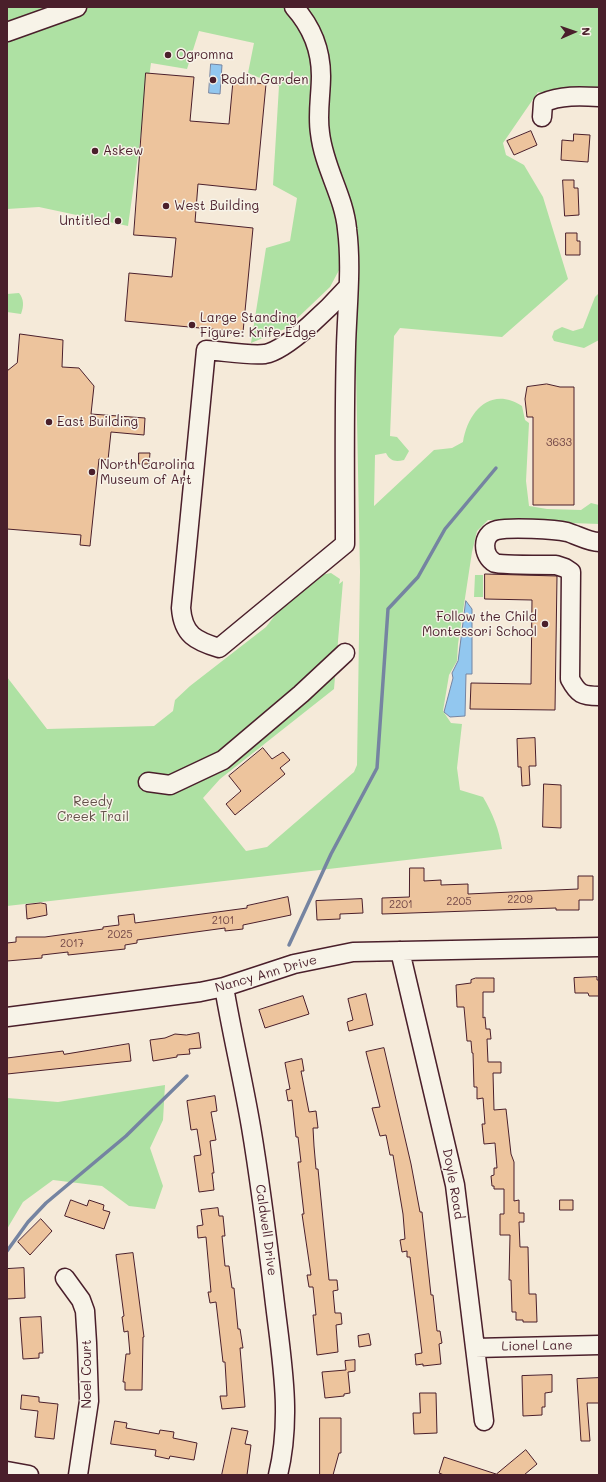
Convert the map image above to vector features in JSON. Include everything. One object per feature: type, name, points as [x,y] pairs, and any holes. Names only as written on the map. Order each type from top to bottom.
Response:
[{"type":"street","points":[[7,32],[77,7]]},
{"type":"street","points":[[294,7],[308,26],[314,39],[320,62],[319,127],[324,156],[341,202],[347,228],[349,251],[348,287],[346,348],[345,544],[219,648],[203,643],[193,636],[186,628],[181,608],[206,350],[265,354],[281,348],[329,308],[348,287]]},
{"type":"street","points":[[542,117],[543,103],[551,100],[579,96],[599,97]]},
{"type":"street","points":[[599,542],[565,532],[508,529],[492,532],[487,537],[484,547],[488,558],[496,563],[556,565],[571,572],[570,679],[576,691],[585,696],[599,696]]},
{"type":"street","points":[[148,782],[170,785],[223,760],[302,694],[345,652]]},
{"type":"street","name":"Nancy Ann Drive","points":[[7,1017],[224,988],[294,964],[353,952],[599,947]]},
{"type":"street","name":"Doyle Road","points":[[400,951],[455,1185],[484,1421]]},
{"type":"street","name":"Caldwell Drive","points":[[224,988],[251,1128],[267,1239],[285,1388],[287,1408],[285,1441],[278,1475]]},
{"type":"street","name":"Noel Court","points":[[65,1278],[81,1300],[85,1311],[88,1401],[78,1475]]},
{"type":"street","name":"Lionel Lane","points":[[475,1348],[599,1345]]},
{"type":"street","points":[[7,1471],[29,1475]]},
{"type":"green space","name":"Reedy Creek Trail","points":[[7,7],[599,7],[599,92],[546,95],[538,92],[503,143],[506,155],[524,165],[543,197],[568,279],[502,337],[400,328],[394,336],[390,436],[397,437],[409,451],[404,460],[401,461],[391,459],[386,453],[375,455],[374,506],[434,450],[452,448],[463,442],[470,420],[483,405],[491,400],[500,399],[511,401],[522,406],[525,420],[529,423],[526,481],[529,506],[547,509],[581,510],[591,503],[599,505],[599,524],[488,520],[477,531],[472,552],[458,644],[457,661],[449,675],[443,711],[451,723],[462,724],[457,768],[460,790],[483,797],[495,822],[502,849],[7,906],[7,677],[47,729],[154,726],[173,711],[175,700],[190,686],[266,627],[283,605],[316,576],[331,573],[340,579],[339,584],[343,581],[334,689],[220,779],[203,798],[246,851],[267,847],[354,772],[357,765],[360,572],[354,267],[345,259],[330,287],[287,328],[251,343],[266,248],[290,241],[297,198],[273,185],[279,86],[248,73],[254,43],[199,31],[187,69],[151,63],[128,226],[39,207],[7,209]]},
{"type":"green space","points":[[19,293],[23,303],[21,314],[7,312],[7,294]]},
{"type":"green space","points":[[599,293],[599,340],[584,348],[554,341],[552,337],[554,331],[562,327],[573,331],[583,328],[595,297]]},
{"type":"green space","points":[[475,575],[483,575],[483,597],[474,597]]},
{"type":"green space","points":[[165,1085],[163,1120],[150,1148],[163,1186],[155,1209],[129,1206],[102,1186],[53,1180],[23,1202],[7,1229],[7,1098],[58,1102]]},
{"type":"water","points":[[211,64],[222,65],[220,94],[209,93]]},
{"type":"water","points":[[466,601],[472,609],[472,674],[466,674],[465,716],[450,717],[444,712],[453,678],[452,673],[458,661]]},
{"type":"building","name":"West Building","points":[[146,73],[194,77],[190,121],[229,124],[233,81],[266,84],[256,190],[198,184],[195,222],[253,228],[243,332],[125,321],[129,273],[172,277],[176,238],[134,235]]},
{"type":"building","points":[[531,131],[537,145],[514,155],[507,141]]},
{"type":"building","points":[[574,134],[590,135],[588,162],[561,160],[562,140],[573,141]]},
{"type":"building","points":[[563,180],[574,180],[574,188],[578,188],[579,215],[565,216]]},
{"type":"building","points":[[566,233],[577,233],[577,241],[580,241],[580,255],[566,255]]},
{"type":"building","name":"East Building","points":[[20,334],[63,340],[62,367],[79,368],[94,386],[91,414],[145,418],[144,435],[111,432],[108,460],[99,459],[90,546],[80,545],[81,535],[7,529],[7,371],[17,363]]},
{"type":"building","points":[[547,384],[560,387],[574,387],[574,505],[533,505],[533,417],[527,417],[525,399],[527,387]]},
{"type":"building","points":[[139,453],[150,453],[149,464],[139,464]]},
{"type":"building","points":[[485,574],[557,576],[555,710],[470,709],[471,683],[531,684],[532,600],[485,599]]},
{"type":"building","points":[[535,738],[536,766],[529,766],[530,785],[522,786],[521,767],[518,767],[517,739]]},
{"type":"building","points":[[263,748],[272,759],[283,752],[290,760],[280,768],[285,774],[235,815],[226,804],[241,791],[229,776]]},
{"type":"building","points":[[544,784],[561,785],[561,828],[543,827]]},
{"type":"building","points":[[410,868],[424,868],[424,881],[441,880],[441,885],[468,884],[468,894],[578,889],[578,876],[593,876],[593,900],[579,900],[579,910],[556,910],[556,908],[382,914],[382,898],[409,897]]},
{"type":"building","points":[[288,897],[291,915],[243,925],[243,929],[225,931],[225,928],[137,940],[137,943],[125,945],[125,949],[68,955],[68,952],[42,955],[42,958],[7,961],[7,943],[16,942],[16,937],[45,937],[103,929],[103,927],[119,925],[118,916],[134,914],[135,923],[247,908],[247,906]]},
{"type":"building","points":[[362,899],[363,913],[340,914],[340,919],[317,920],[316,901]]},
{"type":"building","points":[[41,903],[46,904],[47,915],[27,919],[26,905]]},
{"type":"building","points":[[597,977],[597,980],[599,980],[599,996],[589,996],[588,993],[575,993],[574,978]]},
{"type":"building","points":[[476,978],[494,978],[494,992],[483,992],[483,1018],[485,1017],[486,1029],[490,1029],[491,1039],[487,1039],[488,1062],[501,1062],[501,1073],[493,1073],[494,1110],[506,1109],[511,1154],[514,1162],[514,1201],[519,1200],[519,1213],[524,1213],[524,1222],[519,1222],[520,1247],[528,1247],[529,1294],[536,1294],[537,1322],[523,1322],[523,1320],[516,1320],[516,1312],[512,1312],[511,1280],[509,1280],[510,1235],[500,1235],[500,1214],[504,1214],[504,1189],[494,1189],[494,1186],[492,1186],[491,1176],[494,1175],[494,1168],[497,1168],[495,1143],[484,1144],[482,1124],[485,1124],[483,1098],[477,1099],[477,1087],[474,1087],[473,1053],[471,1041],[467,1041],[464,1007],[457,1007],[456,985],[471,983],[471,980]]},
{"type":"building","points":[[366,994],[373,1025],[349,1031],[347,1022],[353,1020],[348,999]]},
{"type":"building","points":[[303,996],[309,1014],[265,1028],[259,1010]]},
{"type":"building","points":[[199,1033],[201,1048],[189,1049],[190,1054],[177,1055],[177,1057],[153,1061],[150,1040],[165,1038],[175,1034],[186,1035]]},
{"type":"building","points":[[129,1044],[131,1061],[7,1074],[7,1058],[63,1051],[64,1054]]},
{"type":"building","points":[[384,1048],[411,1164],[420,1212],[422,1212],[431,1295],[433,1295],[437,1331],[440,1331],[442,1343],[439,1344],[441,1364],[423,1366],[423,1364],[416,1365],[415,1354],[422,1353],[410,1257],[407,1257],[407,1251],[402,1252],[400,1240],[405,1239],[403,1214],[393,1155],[390,1155],[386,1135],[380,1136],[372,1108],[380,1107],[366,1052]]},
{"type":"building","points":[[302,1059],[304,1071],[301,1071],[309,1112],[316,1111],[318,1128],[313,1128],[314,1146],[316,1169],[318,1169],[329,1280],[337,1280],[338,1290],[333,1291],[335,1313],[341,1313],[342,1324],[336,1325],[338,1352],[317,1355],[313,1315],[316,1315],[313,1287],[309,1287],[307,1275],[311,1275],[302,1214],[304,1214],[298,1162],[301,1162],[298,1137],[296,1137],[292,1100],[288,1101],[286,1090],[290,1089],[285,1063]]},
{"type":"building","points":[[215,1096],[217,1111],[211,1112],[216,1140],[210,1141],[214,1173],[212,1173],[214,1190],[199,1192],[194,1156],[201,1155],[197,1129],[191,1130],[187,1101]]},
{"type":"building","points":[[71,1200],[87,1206],[89,1200],[104,1205],[103,1210],[110,1212],[104,1229],[65,1216]]},
{"type":"building","points":[[560,1200],[573,1200],[573,1210],[560,1210]]},
{"type":"building","points":[[218,1208],[219,1216],[223,1216],[225,1236],[222,1236],[225,1266],[229,1266],[232,1288],[234,1288],[238,1329],[240,1329],[243,1348],[240,1348],[245,1407],[222,1409],[220,1396],[227,1396],[225,1362],[223,1362],[216,1302],[210,1303],[208,1292],[211,1292],[206,1237],[198,1238],[197,1226],[203,1225],[201,1210]]},
{"type":"building","points":[[41,1219],[52,1231],[30,1255],[18,1242]]},
{"type":"building","points":[[133,1253],[144,1337],[142,1390],[125,1390],[125,1382],[123,1382],[126,1354],[130,1354],[128,1331],[124,1332],[122,1317],[124,1316],[116,1255]]},
{"type":"building","points":[[24,1268],[25,1298],[7,1299],[7,1269]]},
{"type":"building","points":[[41,1317],[43,1353],[39,1353],[39,1358],[23,1359],[20,1318]]},
{"type":"building","points":[[369,1334],[371,1345],[359,1347],[358,1336]]},
{"type":"building","points":[[355,1360],[355,1371],[348,1372],[350,1393],[344,1394],[344,1396],[325,1398],[322,1372],[346,1370],[345,1361]]},
{"type":"building","points":[[552,1375],[552,1392],[545,1393],[545,1407],[542,1407],[542,1415],[523,1416],[522,1376]]},
{"type":"building","points":[[599,1378],[599,1403],[587,1403],[590,1441],[581,1441],[577,1379]]},
{"type":"building","points":[[420,1393],[436,1393],[437,1433],[414,1434],[413,1413],[420,1413]]},
{"type":"building","points":[[22,1395],[39,1397],[39,1402],[58,1404],[54,1439],[35,1437],[38,1411],[21,1409]]},
{"type":"building","points":[[320,1418],[341,1418],[341,1453],[339,1453],[333,1475],[320,1475]]},
{"type":"building","points":[[115,1421],[127,1423],[126,1428],[159,1434],[160,1430],[174,1432],[173,1438],[197,1443],[194,1460],[170,1456],[169,1459],[155,1456],[156,1450],[111,1444]]},
{"type":"building","points":[[232,1428],[248,1431],[245,1444],[251,1445],[247,1475],[222,1475]]},
{"type":"building","points":[[526,1450],[537,1464],[524,1475],[444,1475],[439,1473],[444,1457],[496,1474]]},
{"type":"waterway","points":[[289,945],[331,854],[377,768],[388,609],[418,577],[445,529],[496,468]]},
{"type":"waterway","points":[[7,1251],[28,1222],[46,1203],[126,1136],[187,1076]]},
{"type":"place","name":"Ogromna","points":[[168,55]]},
{"type":"place","name":"Rodin Garden","points":[[213,80]]},
{"type":"place","name":"Askew","points":[[95,151]]},
{"type":"place","name":"West Building","points":[[166,206]]},
{"type":"place","name":"Untitled","points":[[118,221]]},
{"type":"place","name":"Large Standing Figure: Knife Edge","points":[[192,325]]},
{"type":"place","name":"East Building","points":[[49,422]]},
{"type":"place","name":"North Carolina Museum of Art","points":[[92,472]]},
{"type":"place","name":"Follow the Child Montessori School","points":[[545,624]]}]
